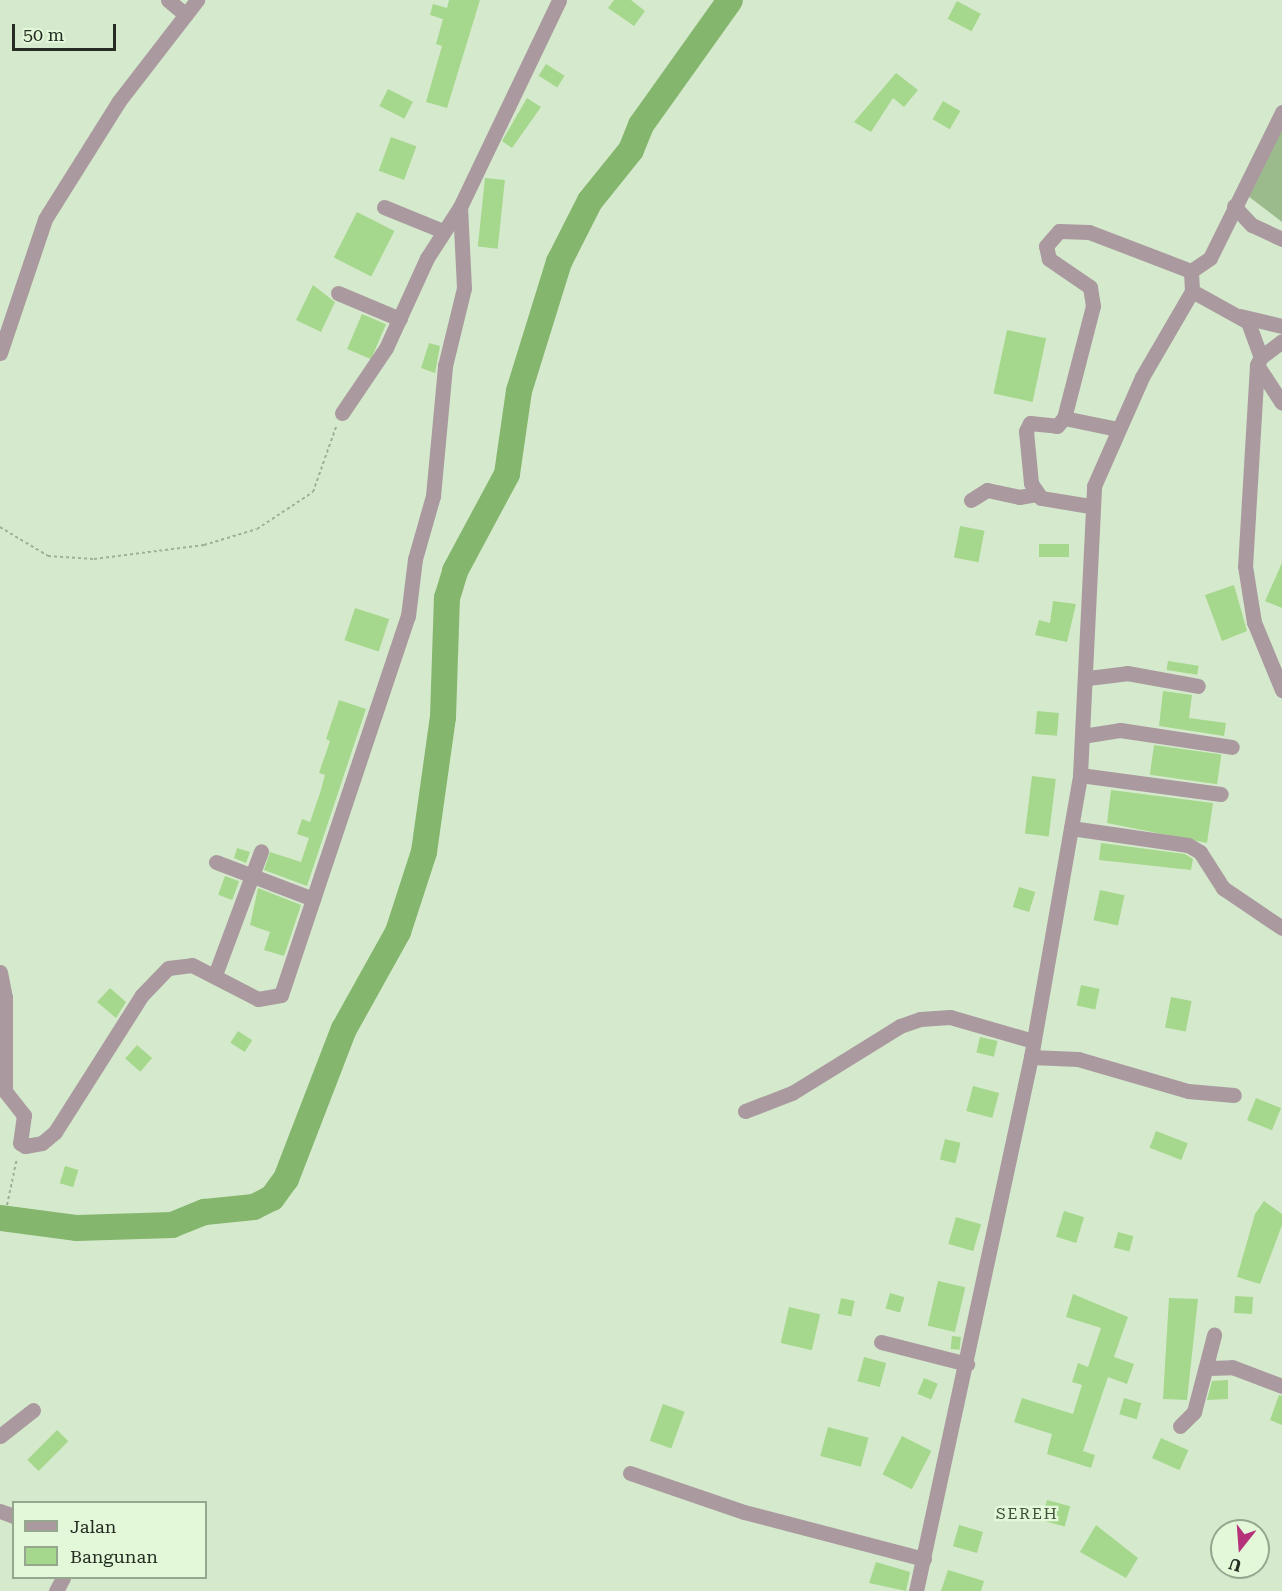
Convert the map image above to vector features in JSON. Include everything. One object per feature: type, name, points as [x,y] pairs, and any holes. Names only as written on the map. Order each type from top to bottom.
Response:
[{"type":"street","points":[[168,0],[186,15]]},
{"type":"street","points":[[1,348],[45,219],[118,101],[197,0]]},
{"type":"street","points":[[342,413],[399,319],[443,231],[460,207],[559,0]]},
{"type":"street","points":[[1191,271],[1210,258],[1282,112]]},
{"type":"street","points":[[1234,206],[1252,225],[1282,239]]},
{"type":"street","points":[[384,207],[443,231]]},
{"type":"street","points":[[0,972],[5,997],[5,1090],[24,1115],[20,1143],[35,1145],[49,1139],[142,995],[168,968],[192,966],[215,975],[258,999],[281,995],[408,616],[415,559],[433,496],[445,366],[464,288],[460,207]]},
{"type":"street","points":[[1036,494],[1026,430],[1030,423],[1057,426],[1064,418],[1093,295],[1082,280],[1049,259],[1046,246],[1053,233],[1089,232],[1191,271]]},
{"type":"street","points":[[916,1591],[967,1365],[1031,1057],[1080,775],[1088,678],[1090,506],[1117,429],[1192,291],[1191,271]]},
{"type":"street","points":[[1192,291],[1240,316],[1282,326]]},
{"type":"street","points":[[339,294],[399,319]]},
{"type":"street","points":[[1240,316],[1259,361],[1282,403]]},
{"type":"street","points":[[1281,686],[1254,622],[1245,556],[1259,361],[1282,341]]},
{"type":"street","points":[[1064,418],[1117,429]]},
{"type":"street","points":[[971,500],[987,490],[1019,497],[1036,494],[1060,504],[1090,506]]},
{"type":"street","points":[[1088,678],[1127,674],[1198,686]]},
{"type":"street","points":[[1082,736],[1120,730],[1232,747]]},
{"type":"street","points":[[1080,775],[1221,794]]},
{"type":"street","points":[[1071,828],[1188,845],[1200,852],[1223,888],[1282,928]]},
{"type":"street","points":[[215,975],[261,851]]},
{"type":"street","points":[[216,862],[314,899]]},
{"type":"street","points":[[745,1111],[792,1093],[900,1026],[920,1019],[950,1017],[1033,1041]]},
{"type":"street","points":[[1031,1057],[1078,1059],[1188,1091],[1234,1095]]},
{"type":"street","points":[[1180,1426],[1194,1412],[1209,1368],[1214,1335]]},
{"type":"street","points":[[881,1342],[967,1365]]},
{"type":"street","points":[[1209,1368],[1232,1367],[1282,1386]]},
{"type":"street","points":[[0,1436],[33,1410]]},
{"type":"street","points":[[630,1473],[744,1512],[924,1559]]},
{"type":"path","points":[[0,527],[48,556],[94,559],[204,545],[257,529],[313,492],[342,413]]},
{"type":"path","points":[[7,1205],[20,1143]]},
{"type":"green space","points":[[1282,125],[1282,222],[1248,196]]},
{"type":"building","points":[[449,0],[480,0],[447,108],[426,102],[442,46],[436,44],[443,19],[430,15],[433,4],[447,8]]},
{"type":"building","points":[[614,0],[631,0],[645,11],[634,26],[608,8]]},
{"type":"building","points":[[957,1],[981,14],[971,31],[948,19]]},
{"type":"building","points":[[546,64],[565,76],[557,88],[539,76]]},
{"type":"building","points":[[896,73],[918,90],[904,107],[893,98],[871,132],[854,122]]},
{"type":"building","points":[[388,89],[413,102],[404,119],[379,106]]},
{"type":"building","points":[[527,98],[541,107],[512,148],[502,141]]},
{"type":"building","points":[[943,101],[960,111],[950,129],[932,119]]},
{"type":"building","points":[[391,137],[416,146],[404,180],[379,171]]},
{"type":"building","points":[[485,178],[505,180],[498,249],[478,247]]},
{"type":"building","points":[[357,212],[394,231],[371,277],[334,257]]},
{"type":"building","points":[[313,285],[335,302],[321,332],[296,320]]},
{"type":"building","points":[[362,314],[386,324],[371,359],[347,349]]},
{"type":"building","points":[[1007,330],[1046,338],[1033,402],[993,394]]},
{"type":"building","points":[[429,343],[440,346],[435,373],[421,368]]},
{"type":"building","points":[[960,526],[985,531],[978,562],[954,557]]},
{"type":"building","points":[[1039,544],[1069,544],[1069,557],[1039,557]]},
{"type":"building","points":[[1282,563],[1282,608],[1265,601]]},
{"type":"building","points":[[1234,585],[1247,631],[1222,641],[1205,595]]},
{"type":"building","points":[[1053,601],[1076,604],[1067,642],[1035,635],[1039,620],[1050,623]]},
{"type":"building","points":[[355,608],[389,619],[379,651],[344,640]]},
{"type":"building","points":[[1168,661],[1199,666],[1197,675],[1167,670]]},
{"type":"building","points":[[1163,691],[1192,695],[1189,718],[1226,723],[1224,736],[1159,726]]},
{"type":"building","points":[[339,700],[366,709],[307,886],[264,870],[270,852],[301,862],[309,838],[297,834],[302,819],[310,822],[320,793],[325,775],[319,773],[330,741],[326,739]]},
{"type":"building","points":[[1037,711],[1059,713],[1057,736],[1035,734]]},
{"type":"building","points":[[1154,745],[1221,754],[1217,784],[1150,775]]},
{"type":"building","points":[[1032,776],[1056,779],[1049,836],[1025,834]]},
{"type":"building","points":[[1111,790],[1213,803],[1207,843],[1107,823]]},
{"type":"building","points":[[1101,843],[1185,854],[1193,859],[1191,870],[1099,860]]},
{"type":"building","points":[[237,848],[250,852],[246,863],[234,858]]},
{"type":"building","points":[[225,876],[239,881],[232,900],[218,895]]},
{"type":"building","points":[[1019,887],[1035,892],[1029,912],[1013,907]]},
{"type":"building","points":[[258,888],[301,905],[284,956],[264,950],[270,932],[250,925]]},
{"type":"building","points":[[1100,890],[1124,895],[1118,926],[1094,920]]},
{"type":"building","points":[[1081,985],[1100,989],[1095,1009],[1077,1006]]},
{"type":"building","points":[[110,988],[126,1002],[116,1018],[97,1002]]},
{"type":"building","points":[[1171,997],[1192,1001],[1186,1031],[1165,1027]]},
{"type":"building","points":[[238,1031],[252,1040],[245,1052],[230,1043]]},
{"type":"building","points":[[980,1037],[998,1041],[994,1057],[976,1053]]},
{"type":"building","points":[[137,1045],[152,1058],[140,1072],[125,1059]]},
{"type":"building","points":[[973,1086],[999,1093],[992,1118],[966,1111]]},
{"type":"building","points":[[1256,1098],[1281,1108],[1272,1130],[1247,1120]]},
{"type":"building","points":[[1156,1131],[1188,1143],[1181,1160],[1150,1148]]},
{"type":"building","points":[[945,1139],[961,1143],[955,1163],[940,1159]]},
{"type":"building","points":[[65,1166],[78,1170],[73,1187],[60,1183]]},
{"type":"building","points":[[1264,1201],[1282,1214],[1282,1225],[1260,1284],[1237,1277],[1255,1214]]},
{"type":"building","points":[[1064,1211],[1084,1217],[1076,1243],[1056,1237]]},
{"type":"building","points":[[956,1217],[981,1224],[973,1251],[948,1244]]},
{"type":"building","points":[[1118,1232],[1133,1236],[1129,1252],[1114,1247]]},
{"type":"building","points":[[938,1281],[965,1287],[955,1332],[928,1326]]},
{"type":"building","points":[[890,1293],[904,1297],[900,1313],[886,1308]]},
{"type":"building","points":[[1073,1294],[1128,1317],[1114,1357],[1134,1364],[1127,1384],[1108,1377],[1083,1451],[1095,1455],[1091,1468],[1047,1454],[1052,1434],[1014,1422],[1022,1398],[1073,1414],[1082,1385],[1072,1382],[1078,1363],[1088,1367],[1101,1328],[1066,1317]]},
{"type":"building","points":[[1235,1296],[1253,1297],[1252,1314],[1234,1313]]},
{"type":"building","points":[[841,1298],[855,1301],[851,1317],[838,1314]]},
{"type":"building","points":[[1169,1298],[1198,1299],[1187,1400],[1163,1399]]},
{"type":"building","points":[[789,1307],[820,1314],[812,1350],[781,1343]]},
{"type":"building","points":[[952,1336],[961,1337],[960,1350],[951,1349]]},
{"type":"building","points":[[864,1357],[886,1363],[880,1387],[858,1381]]},
{"type":"building","points":[[924,1378],[938,1384],[931,1400],[917,1394]]},
{"type":"building","points":[[1228,1380],[1228,1399],[1207,1400],[1212,1381]]},
{"type":"building","points":[[1279,1395],[1282,1396],[1282,1425],[1270,1420]]},
{"type":"building","points":[[1124,1398],[1141,1403],[1137,1419],[1119,1414]]},
{"type":"building","points":[[663,1404],[685,1412],[671,1449],[650,1441]]},
{"type":"building","points":[[828,1427],[869,1438],[861,1467],[820,1456]]},
{"type":"building","points":[[57,1430],[68,1441],[39,1471],[27,1460]]},
{"type":"building","points":[[902,1436],[931,1451],[912,1489],[882,1474]]},
{"type":"building","points":[[1161,1438],[1188,1450],[1179,1470],[1152,1458]]},
{"type":"building","points":[[1047,1500],[1070,1506],[1065,1526],[1042,1520]]},
{"type":"building","points":[[959,1525],[983,1532],[977,1553],[953,1546]]},
{"type":"building","points":[[1096,1525],[1138,1558],[1126,1578],[1080,1552]]},
{"type":"building","points":[[876,1562],[910,1572],[906,1591],[869,1583]]},
{"type":"building","points":[[948,1570],[984,1581],[981,1591],[941,1591]]},
{"type":"waterway","points":[[0,1218],[77,1228],[172,1225],[205,1212],[254,1207],[272,1198],[286,1179],[344,1029],[398,932],[424,852],[443,717],[447,598],[455,571],[507,474],[519,391],[559,262],[590,201],[631,150],[641,125],[730,0]]},
{"type":"district","name":"SEREH","points":[[1027,1514]]}]
